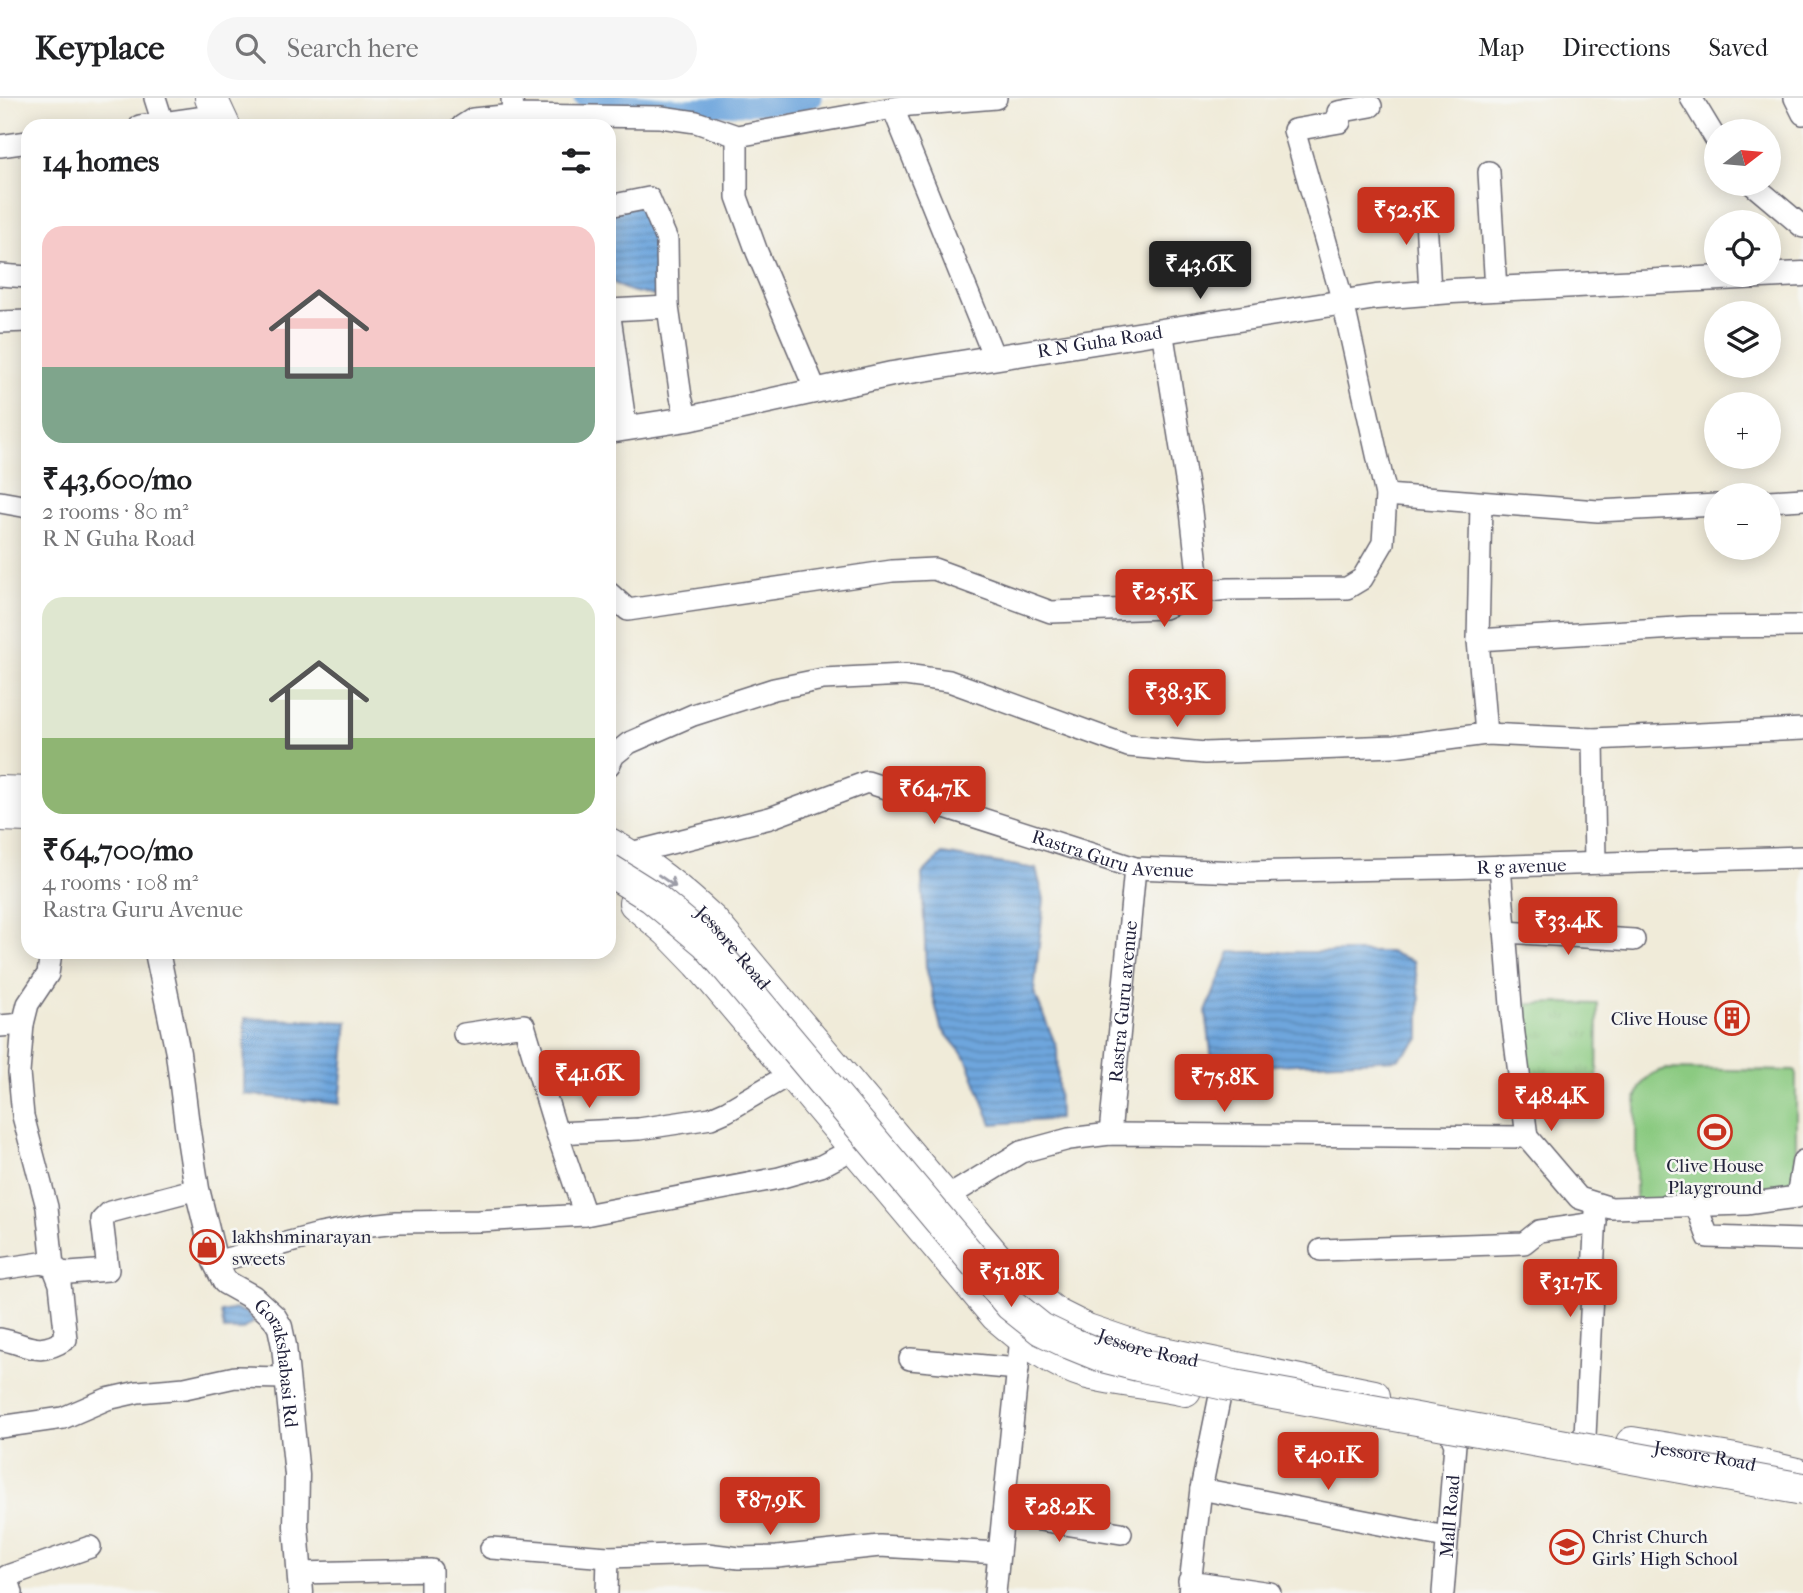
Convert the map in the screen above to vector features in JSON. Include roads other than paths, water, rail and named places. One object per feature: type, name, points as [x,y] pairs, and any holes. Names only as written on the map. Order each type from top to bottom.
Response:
[{"type":"main road","points":[[0,792],[21,793]]},
{"type":"main road","points":[[0,816],[21,816]]},
{"type":"main road","points":[[0,828],[21,828]]},
{"type":"main road","points":[[616,857],[652,897],[707,943],[1011,1305],[1041,1329],[1102,1356],[1234,1386],[1803,1489]]},
{"type":"main road","name":"Jessore Road","points":[[616,857],[677,888],[712,921],[1018,1284],[1057,1315],[1087,1330],[1143,1349],[1432,1408],[1736,1460],[1803,1476]]},
{"type":"main road","name":"Jessore Road","points":[[616,890],[668,931],[699,963],[996,1315],[1021,1337],[1058,1361],[1087,1372],[1803,1502]]},
{"type":"street","points":[[155,98],[162,119]]},
{"type":"street","points":[[473,119],[513,106],[660,117],[696,122],[737,136],[893,108],[996,98]]},
{"type":"street","points":[[1691,98],[1704,120]]},
{"type":"street","points":[[1795,98],[1803,114]]},
{"type":"street","points":[[616,599],[628,610],[892,571],[934,569],[1051,612],[1164,608],[1200,592],[1347,587],[1362,579],[1383,543],[1386,495],[1343,302],[1294,131],[1340,122],[1338,112],[1371,106]]},
{"type":"street","points":[[893,108],[994,357]]},
{"type":"street","points":[[185,119],[218,113]]},
{"type":"street","points":[[737,136],[737,197],[757,252],[816,391]]},
{"type":"street","points":[[0,146],[21,143]]},
{"type":"street","points":[[1489,172],[1496,290]]},
{"type":"street","points":[[1766,196],[1803,227]]},
{"type":"street","points":[[616,205],[649,198],[667,240],[668,307],[681,397],[687,419]]},
{"type":"street","points":[[1425,200],[1430,292]]},
{"type":"street","name":"R N Guha Road","points":[[618,430],[687,419],[892,374],[1343,302],[1430,292],[1803,274]]},
{"type":"street","points":[[0,275],[21,276]]},
{"type":"street","points":[[616,310],[668,307]]},
{"type":"street","points":[[0,322],[21,321]]},
{"type":"street","points":[[1162,330],[1191,511],[1200,592]]},
{"type":"street","points":[[616,400],[618,430]]},
{"type":"street","points":[[1386,495],[1598,511],[1704,506]]},
{"type":"street","points":[[1781,500],[1803,499]]},
{"type":"street","points":[[0,502],[21,506]]},
{"type":"street","points":[[1481,503],[1478,640],[1486,734]]},
{"type":"street","points":[[1478,640],[1692,626],[1803,626]]},
{"type":"street","points":[[616,753],[629,743],[693,715],[774,690],[823,679],[905,675],[949,681],[1128,746],[1205,753],[1394,746],[1486,734],[1593,739],[1803,729]]},
{"type":"street","points":[[1593,739],[1595,863]]},
{"type":"street","name":"Rastra Guru Avenue","points":[[616,856],[770,818],[867,782],[1135,868],[1241,872]]},
{"type":"street","name":"R g avenue","points":[[1241,872],[1803,857]]},
{"type":"street","points":[[1500,866],[1512,1018],[1527,1137],[1579,1198],[1596,1213]]},
{"type":"street","name":"Rastra Guru avenue","points":[[1110,1134],[1135,868]]},
{"type":"street","points":[[1505,932],[1634,940]]},
{"type":"street","points":[[0,1339],[28,1349],[47,1347],[66,1339],[60,1284],[53,1266],[47,1207],[9,1074],[28,1004],[48,974],[50,959]]},
{"type":"street","name":"Gorakshabasi Rd","points":[[158,959],[178,1053],[197,1189],[215,1262],[225,1282],[252,1297],[274,1317],[280,1327],[297,1475],[300,1583]]},
{"type":"street","points":[[0,1026],[23,1024]]},
{"type":"street","points":[[464,1034],[524,1025],[585,1215]]},
{"type":"street","points":[[557,1133],[639,1129],[711,1118],[792,1073]]},
{"type":"street","points":[[946,1198],[1021,1152],[1069,1139],[1110,1134],[1527,1137]]},
{"type":"street","points":[[215,1262],[320,1234],[362,1226],[398,1222],[585,1215],[779,1178],[821,1166],[840,1156],[851,1143]]},
{"type":"street","points":[[1321,1250],[1524,1243],[1539,1231],[1611,1208],[1746,1204],[1797,1197],[1803,1161]]},
{"type":"street","points":[[0,1269],[41,1263],[69,1273],[108,1270],[102,1220],[110,1212],[197,1189]]},
{"type":"street","points":[[1696,1205],[1707,1237],[1803,1240]]},
{"type":"street","points":[[1585,1436],[1596,1213]]},
{"type":"street","points":[[995,1593],[1021,1337],[1039,1300]]},
{"type":"street","points":[[910,1359],[1018,1368]]},
{"type":"street","points":[[0,1427],[63,1418],[107,1399],[138,1392],[184,1388],[235,1377],[285,1378]]},
{"type":"street","points":[[1220,1396],[1201,1489],[1189,1587],[1270,1593]]},
{"type":"street","name":"Mall Road","points":[[1444,1593],[1446,1537],[1455,1444],[1453,1440]]},
{"type":"street","points":[[1201,1489],[1446,1537]]},
{"type":"street","points":[[1003,1514],[1121,1533]]},
{"type":"street","points":[[491,1548],[608,1557],[707,1554],[739,1558],[777,1558],[880,1546],[999,1553]]},
{"type":"street","points":[[12,1593],[6,1576],[90,1547]]},
{"type":"street","points":[[607,1593],[608,1557]]},
{"type":"street","points":[[300,1583],[431,1570],[431,1593]]},
{"type":"water","points":[[629,201],[658,219],[658,296],[638,293],[616,284],[616,208]]},
{"type":"water","points":[[942,854],[1036,869],[1044,899],[1034,992],[1057,1048],[1059,1119],[992,1124],[966,1058],[941,1028],[926,967],[922,874]]},
{"type":"water","points":[[1230,952],[1389,952],[1414,961],[1420,999],[1420,1038],[1398,1059],[1213,1068],[1206,1012]]},
{"type":"water","points":[[245,1018],[348,1022],[340,1104],[244,1094]]},
{"type":"water","points":[[235,1309],[247,1313],[254,1322],[241,1330],[224,1330],[221,1312]]},
{"type":"waterway","points":[[583,98],[682,108],[793,104],[813,98]]},
{"type":"place","name":"Clive House","points":[[1732,1018]]},
{"type":"place","name":"Clive House Playground","points":[[1715,1132]]},
{"type":"place","name":"lakhshminarayan sweets","points":[[207,1247]]},
{"type":"place","name":"Christ Church Girls' High School","points":[[1567,1547]]}]
